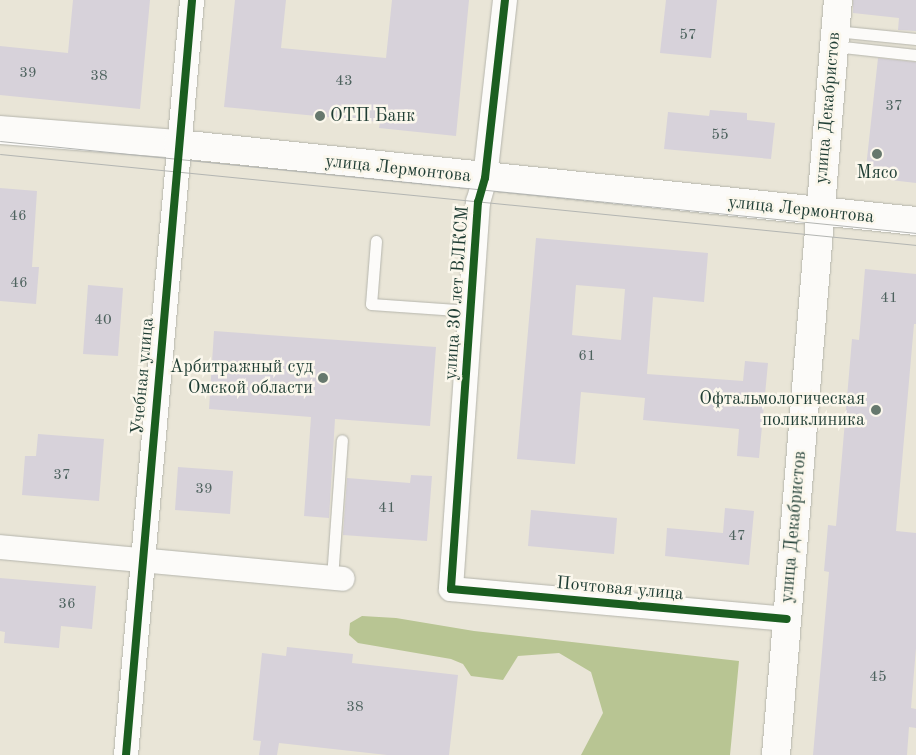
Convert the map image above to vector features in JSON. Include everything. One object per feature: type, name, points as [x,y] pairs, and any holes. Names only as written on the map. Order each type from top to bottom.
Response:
[{"type":"main road","name":"улица Декабристов","points":[[776,755],[819,212],[838,0]]},
{"type":"main road","name":"улица Лермонтова","points":[[0,130],[178,144],[485,178],[916,221]]},
{"type":"street","name":"Учебная улица","points":[[126,755],[192,0]]},
{"type":"street","name":"улица 30 лет ВЛКСМ","points":[[451,589],[480,189],[485,178],[505,0]]},
{"type":"street","points":[[0,547],[337,578]]},
{"type":"street","name":"Почтовая улица","points":[[451,589],[786,619]]},
{"type":"lane","points":[[835,38],[916,39]]},
{"type":"lane","points":[[835,38],[916,55]]},
{"type":"lane","points":[[376,240],[371,304],[471,311]]},
{"type":"lane","points":[[337,578],[342,440]]},
{"type":"green space","points":[[362,616],[396,618],[474,631],[739,661],[730,755],[581,755],[603,713],[591,672],[559,653],[518,656],[503,680],[471,676],[463,664],[451,659],[358,643],[349,635],[350,623]]},
{"type":"building","points":[[73,0],[150,0],[140,109],[0,95],[0,46],[68,53]]},
{"type":"building","points":[[235,0],[286,0],[281,48],[386,58],[392,0],[469,0],[456,136],[379,128],[380,122],[224,107]]},
{"type":"building","points":[[666,0],[717,0],[711,58],[660,53]]},
{"type":"building","points":[[853,0],[916,0],[916,31],[898,30],[899,18],[853,13]]},
{"type":"building","points":[[878,58],[916,62],[916,183],[865,177]]},
{"type":"building","points":[[710,110],[747,113],[747,120],[775,123],[771,159],[664,149],[668,112],[709,116]]},
{"type":"building","points":[[0,188],[37,191],[32,267],[39,267],[36,304],[0,301]]},
{"type":"building","points":[[536,238],[708,253],[704,302],[653,297],[647,374],[743,381],[745,361],[768,363],[759,458],[737,456],[739,429],[643,420],[645,398],[581,392],[575,464],[517,459]],"holes":[[[576,285],[625,289],[621,340],[572,335]]]},
{"type":"building","points":[[865,269],[916,274],[916,324],[914,324],[896,531],[916,533],[916,648],[911,708],[916,709],[916,728],[909,727],[907,755],[813,755],[829,572],[824,571],[828,525],[836,526],[852,339],[859,340]]},
{"type":"building","points":[[88,285],[123,288],[118,356],[83,354]]},
{"type":"building","name":"Арбитражный суд Омской области","points":[[214,331],[436,347],[430,426],[335,419],[329,518],[304,516],[311,417],[209,409]]},
{"type":"building","points":[[38,434],[104,439],[99,501],[22,495],[25,456],[36,456]]},
{"type":"building","points":[[178,467],[233,471],[230,514],[175,510]]},
{"type":"building","points":[[411,475],[432,476],[427,541],[343,535],[347,478],[410,483]]},
{"type":"building","points":[[725,508],[754,511],[749,565],[665,556],[667,528],[723,533]]},
{"type":"building","points":[[531,510],[617,518],[614,554],[528,546]]},
{"type":"building","points":[[0,578],[96,586],[92,629],[61,626],[59,648],[4,643],[5,632],[0,631]]},
{"type":"building","points":[[287,647],[353,654],[352,663],[458,675],[449,755],[387,755],[279,743],[277,755],[259,755],[261,741],[253,740],[262,653],[286,656]]},
{"type":"tram line","points":[[0,141],[916,233]]},
{"type":"tram line","points":[[0,154],[916,245]]},
{"type":"cycle path","points":[[126,755],[192,0]]},
{"type":"cycle path","points":[[505,0],[485,178],[478,202],[451,589],[787,619]]},
{"type":"place","name":"ОТП Банк","points":[[320,116]]},
{"type":"place","name":"Мясо","points":[[877,154]]},
{"type":"place","name":"Арбитражный суд Омской области","points":[[323,378]]},
{"type":"place","name":"Офтальмологическая поликлиника","points":[[876,410]]}]
